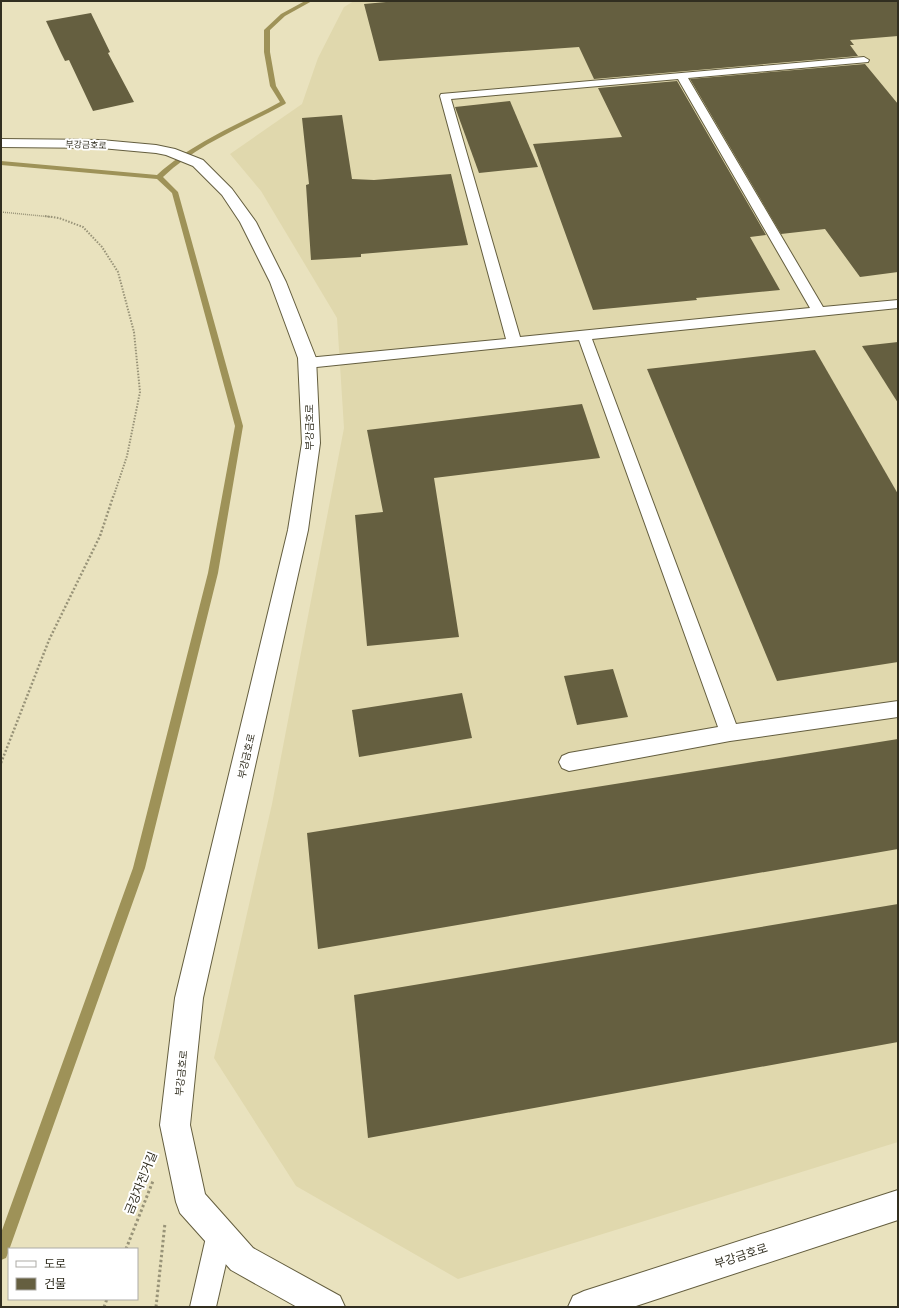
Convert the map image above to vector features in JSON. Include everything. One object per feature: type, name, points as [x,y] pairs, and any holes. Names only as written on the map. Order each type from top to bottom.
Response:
[{"type":"street","name":"부강금호로","points":[[1,143],[101,144],[156,149],[170,152],[198,164],[227,192],[248,222],[278,282],[307,358],[311,443],[298,530],[189,998],[176,1125],[191,1202],[242,1259],[329,1307]]},
{"type":"street","name":"부강금호로","points":[[584,1307],[898,1205]]},
{"type":"lane","points":[[514,342],[445,96],[864,60]]},
{"type":"lane","points":[[681,76],[819,312]]},
{"type":"lane","points":[[307,363],[898,304]]},
{"type":"lane","points":[[584,335],[730,733]]},
{"type":"lane","points":[[570,762],[730,733],[898,710]]},
{"type":"lane","points":[[203,1307],[220,1233]]},
{"type":"path","points":[[1,212],[58,218],[83,227],[102,247],[118,272],[134,332],[140,392],[127,456],[100,536],[49,640],[1,763]]},
{"type":"path","name":"금강자전거길","points":[[126,1248],[156,1174]]},
{"type":"shaded area","points":[[354,1],[898,1],[898,1142],[458,1279],[296,1186],[214,1058],[272,804],[344,428],[337,318],[261,191],[230,154],[302,104],[318,58],[344,7]]},
{"type":"building","points":[[397,1],[898,1],[898,36],[850,40],[854,45],[850,45],[858,56],[594,79],[579,47],[379,61],[364,4]]},
{"type":"building","points":[[91,13],[110,52],[108,53],[134,102],[93,111],[69,60],[65,61],[46,21]]},
{"type":"building","points":[[865,64],[898,104],[898,272],[860,277],[825,229],[781,234],[690,79]]},
{"type":"building","points":[[677,81],[766,235],[750,237],[780,290],[593,310],[533,144],[622,137],[598,88]]},
{"type":"building","points":[[510,101],[538,167],[479,173],[455,107]]},
{"type":"building","points":[[342,115],[352,179],[374,180],[451,174],[468,245],[361,254],[361,257],[311,260],[306,185],[309,184],[302,118]]},
{"type":"building","points":[[898,342],[898,403],[862,346]]},
{"type":"building","points":[[815,350],[898,494],[898,662],[777,681],[647,369]]},
{"type":"building","points":[[582,404],[600,458],[434,478],[459,637],[367,646],[355,515],[383,512],[367,430]]},
{"type":"building","points":[[613,669],[628,717],[577,725],[564,676]]},
{"type":"building","points":[[462,693],[472,738],[359,757],[352,710]]},
{"type":"building","points":[[898,739],[898,849],[318,949],[307,833]]},
{"type":"building","points":[[898,904],[898,1042],[368,1138],[354,995]]},
{"type":"waterway","points":[[159,177],[186,154],[283,103],[273,86],[267,52],[267,30],[283,15],[309,1]]},
{"type":"waterway","points":[[1,163],[159,177]]},
{"type":"waterway","points":[[1,1253],[139,868],[213,573],[239,426],[175,192],[159,177]]}]
